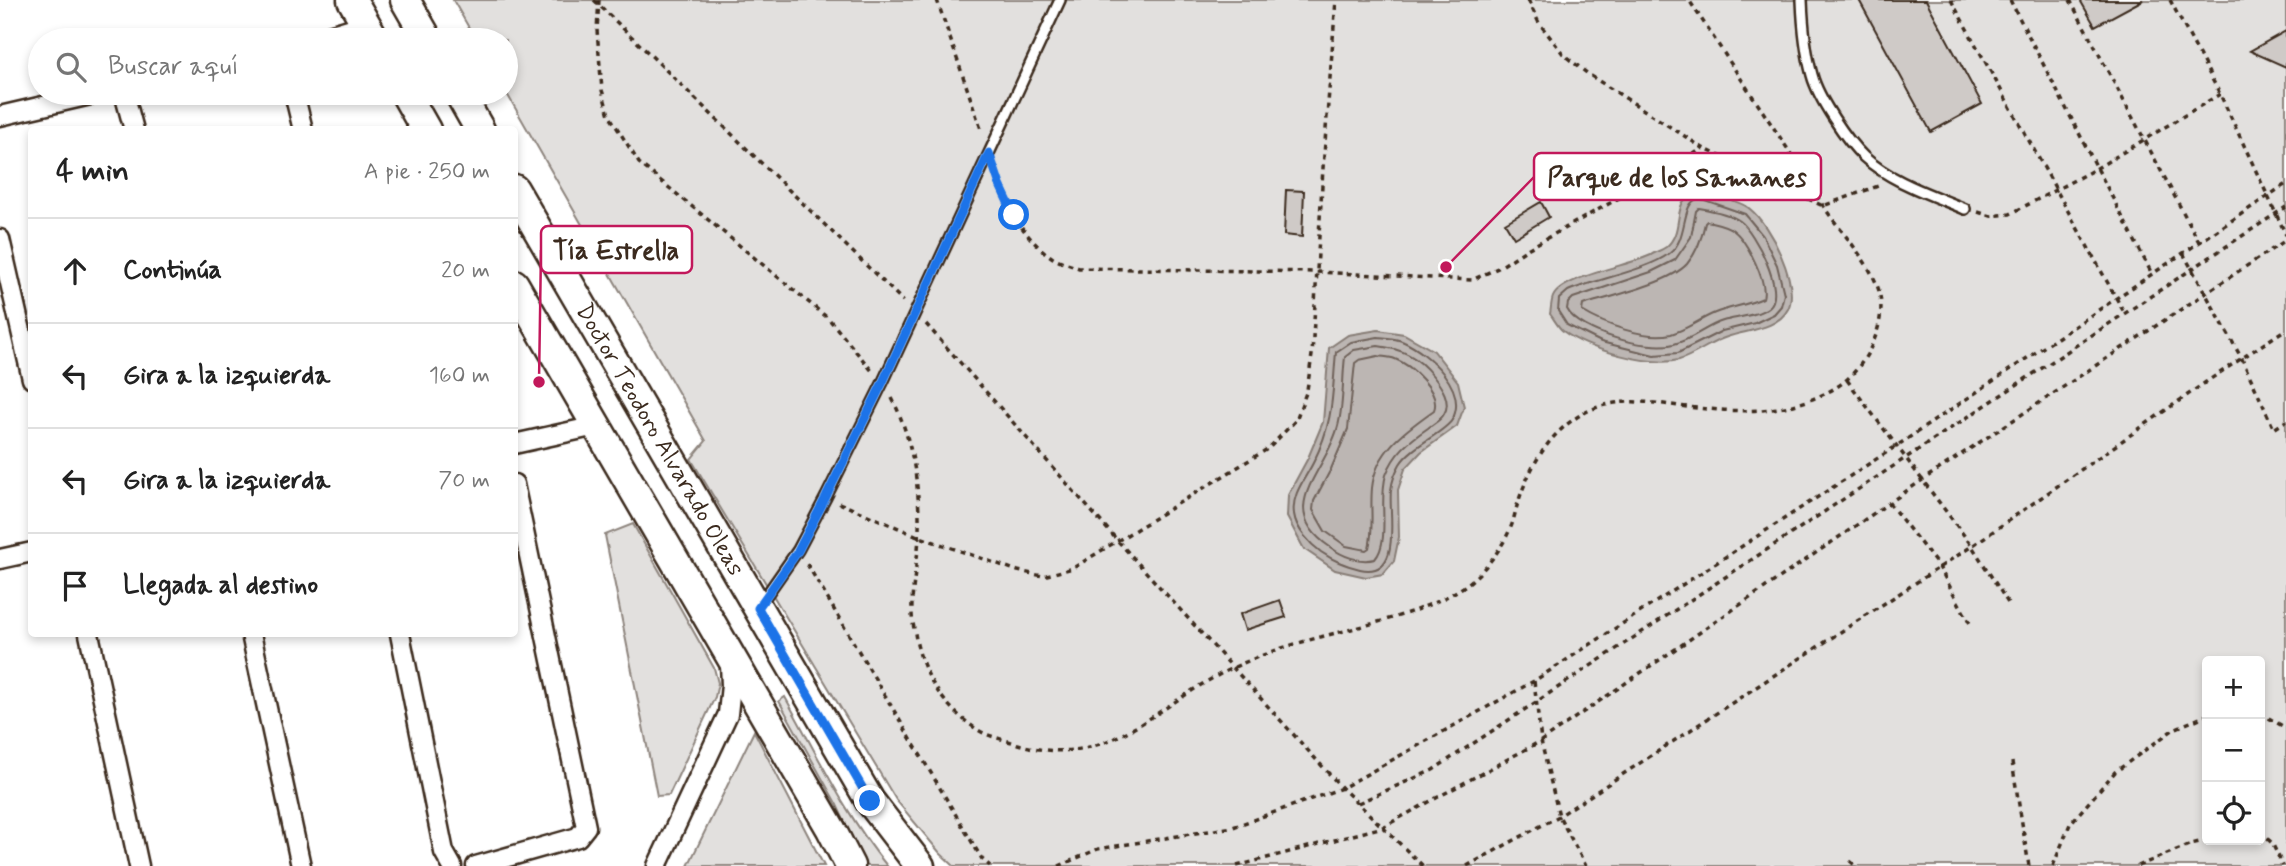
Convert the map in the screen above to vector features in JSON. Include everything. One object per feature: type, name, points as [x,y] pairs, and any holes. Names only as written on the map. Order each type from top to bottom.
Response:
[{"type":"main road","points":[[405,0],[421,28]]},
{"type":"main road","points":[[412,105],[424,126]]},
{"type":"main road","points":[[465,105],[478,126]]},
{"type":"main road","name":"Doctor Teodoro Alvarado Oleas","points":[[518,196],[870,801],[920,866]]},
{"type":"main road","name":"Doctor Teodoro Alvarado Oleas","points":[[518,291],[850,866]]},
{"type":"street","points":[[345,28],[364,21]]},
{"type":"street","points":[[0,116],[47,105]]},
{"type":"street","points":[[127,105],[133,126]]},
{"type":"street","points":[[297,105],[302,126]]},
{"type":"street","points":[[0,239],[28,362]]},
{"type":"street","points":[[518,443],[596,426]]},
{"type":"street","points":[[476,866],[578,837],[586,827],[518,503]]},
{"type":"street","points":[[0,559],[28,553]]},
{"type":"street","points":[[90,637],[139,866]]},
{"type":"street","points":[[252,637],[301,866]]},
{"type":"street","points":[[401,637],[444,852],[452,866]]},
{"type":"street","points":[[657,866],[727,714],[732,669],[727,651]]},
{"type":"lane","points":[[758,608],[798,551],[826,497],[882,384],[1060,0]]},
{"type":"lane","points":[[1802,0],[1803,35],[1813,78],[1838,124],[1864,158],[1897,179],[1965,209]]},
{"type":"path","points":[[594,0],[915,312],[1342,788],[1423,866]]},
{"type":"path","points":[[937,0],[1000,185],[1014,215],[1032,241],[1055,259],[1079,268],[1317,272],[1472,279],[1500,267],[1703,148]]},
{"type":"path","points":[[826,497],[920,537],[1018,571],[1043,576],[1073,568],[1269,448],[1296,420],[1309,378],[1336,0]]},
{"type":"path","points":[[1528,0],[1539,23],[1564,55],[1588,74],[1703,148],[1823,206],[1897,179]]},
{"type":"path","points":[[599,3],[597,30],[602,90],[609,114],[639,163],[830,319],[895,400],[906,434],[917,486],[920,537],[911,616],[921,660],[930,679],[948,706],[980,732],[1041,751],[1067,751],[1093,747],[1133,729],[1192,690],[1233,668],[1280,649],[1402,615],[1456,592],[1472,580],[1502,545],[1543,448],[1567,425],[1589,411],[1612,403],[1633,401],[1725,410],[1784,408],[1811,399],[1847,380],[1862,362],[1874,340],[1881,314],[1878,289],[1860,256],[1823,206],[1689,0]]},
{"type":"path","points":[[1951,0],[2125,314]]},
{"type":"path","points":[[2010,0],[2152,274]]},
{"type":"path","points":[[2070,0],[2199,242]]},
{"type":"path","points":[[1237,866],[1383,827],[1541,741],[1924,479],[2286,238],[2220,94],[2170,0]]},
{"type":"path","points":[[1965,209],[1992,216],[2010,214],[2097,167],[2220,94]]},
{"type":"path","points":[[1059,866],[1098,849],[1233,827],[1342,788],[1534,681],[1898,445],[2286,184]]},
{"type":"path","points":[[1358,803],[1433,770],[2286,206]]},
{"type":"path","points":[[2183,253],[2242,359],[2274,429],[2286,421]]},
{"type":"path","points":[[1467,866],[1559,816],[1972,546],[2194,390],[2286,329]]},
{"type":"path","points":[[1847,380],[1924,479],[1972,546],[2008,603]]},
{"type":"path","points":[[1889,503],[1938,567],[1972,627]]},
{"type":"path","points":[[798,551],[982,859],[990,866]]},
{"type":"path","points":[[1534,681],[1541,741],[1559,816],[1586,866]]},
{"type":"path","points":[[2265,716],[2286,728]]},
{"type":"path","points":[[2053,866],[2070,824],[2115,772],[2174,729],[2202,717]]},
{"type":"path","points":[[2012,762],[2029,866]]},
{"type":"path","points":[[2265,837],[2272,843],[2283,866]]},
{"type":"path","points":[[2138,866],[2202,841]]},
{"type":"path","points":[[1850,860],[1856,866]]},
{"type":"shaded area","points":[[453,0],[2286,0],[2286,866],[954,866],[896,800],[691,459],[706,441],[513,105],[518,105],[518,28],[469,28]]},
{"type":"shaded area","points":[[633,524],[714,668],[718,683],[715,697],[669,795],[657,796],[605,535]]},
{"type":"shaded area","points":[[785,697],[845,806],[887,866],[865,866],[837,805],[779,701]]},
{"type":"shaded area","points":[[754,731],[824,866],[688,866]]},
{"type":"water","points":[[1700,191],[1746,206],[1766,228],[1781,256],[1790,285],[1791,298],[1783,316],[1769,325],[1727,337],[1685,358],[1667,362],[1636,359],[1602,350],[1573,338],[1561,329],[1550,314],[1553,297],[1559,290],[1569,283],[1641,259],[1666,247],[1676,232],[1684,200]]},
{"type":"water","points":[[1378,330],[1404,334],[1434,351],[1458,382],[1464,407],[1457,426],[1421,452],[1405,469],[1398,490],[1399,537],[1394,561],[1383,574],[1366,577],[1335,570],[1304,549],[1287,517],[1288,495],[1323,422],[1329,348],[1348,335]]},
{"type":"building","points":[[1859,0],[1926,0],[1982,104],[1931,132]]},
{"type":"building","points":[[2080,0],[2143,0],[2095,26]]},
{"type":"building","points":[[2286,31],[2286,67],[2250,51]]},
{"type":"building","points":[[1286,190],[1304,191],[1302,237],[1284,235]]},
{"type":"building","points":[[1541,202],[1549,217],[1514,238],[1505,223]]},
{"type":"building","points":[[1280,600],[1286,617],[1245,630],[1240,614]]},
{"type":"place","name":"Parque de los Samanes","points":[[1446,267]]},
{"type":"place","name":"Tía Estrella","points":[[539,382]]},
{"type":"route","points":[[870,801],[758,608],[798,551],[826,497],[882,384],[989,153],[1014,215]]}]
